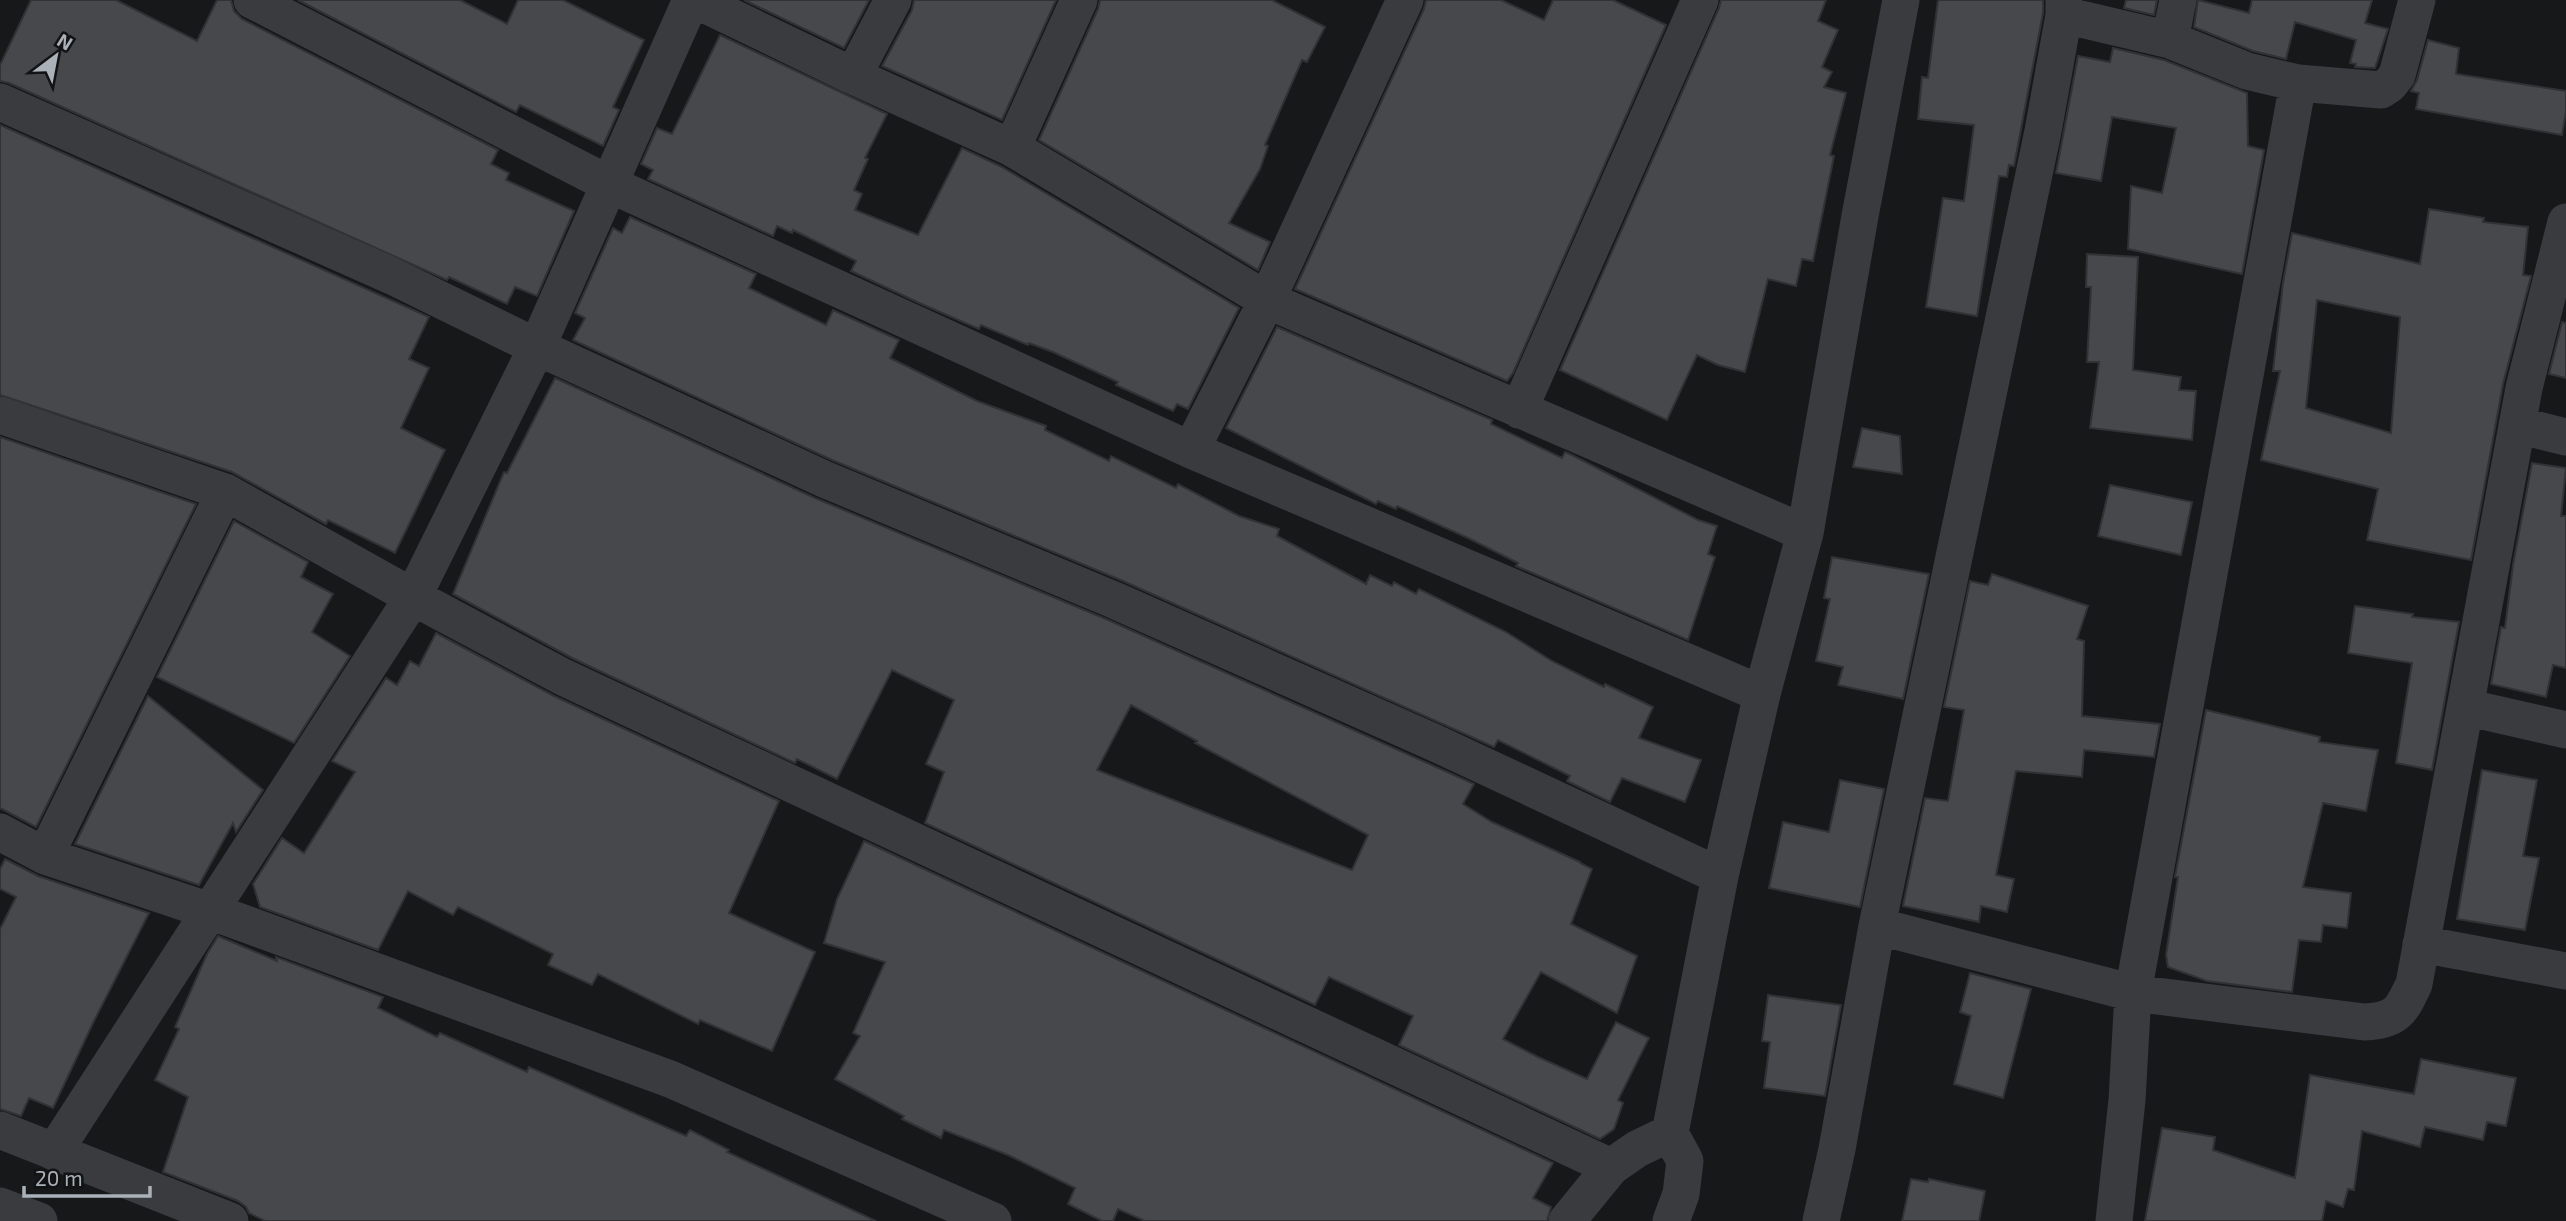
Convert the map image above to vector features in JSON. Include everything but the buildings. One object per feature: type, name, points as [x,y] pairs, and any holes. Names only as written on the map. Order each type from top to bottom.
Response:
[{"type":"street","points":[[252,0],[609,184],[1191,450],[1762,694]]},
{"type":"street","points":[[54,1152],[414,597],[537,347],[694,0],[1012,148],[1267,300],[1805,533]]},
{"type":"street","points":[[853,76],[892,0]]},
{"type":"street","points":[[1012,148],[1079,0]]},
{"type":"street","points":[[1191,450],[1267,300],[1405,0]]},
{"type":"street","points":[[1520,410],[1700,0]]},
{"type":"street","points":[[1671,1221],[1681,1194],[1685,1161],[1670,1133],[1720,876],[1762,694],[1805,533],[1901,0]]},
{"type":"street","points":[[2170,40],[2178,0]]},
{"type":"street","points":[[1821,1221],[1837,1149],[1877,926],[2043,131],[2064,7],[2170,40],[2247,71],[2298,83],[2381,90],[2390,84],[2396,75],[2417,0]]},
{"type":"street","points":[[2114,1221],[2127,1100],[2133,993],[2298,83]]},
{"type":"street","points":[[0,102],[392,276],[537,347],[824,479],[1114,600],[1433,742],[1720,876]]},
{"type":"street","points":[[1877,926],[2133,993],[2364,1022],[2391,1018],[2403,1007],[2414,984],[2524,388],[2558,291],[2566,222]]},
{"type":"street","points":[[0,415],[225,492],[563,677],[1611,1167]]},
{"type":"street","points":[[2517,425],[2566,437]]},
{"type":"street","points":[[45,856],[225,492]]},
{"type":"street","points":[[2465,707],[2566,730]]},
{"type":"street","points":[[0,832],[45,856],[210,911],[670,1079],[993,1221]]},
{"type":"street","points":[[2421,944],[2566,971]]},
{"type":"street","points":[[0,1130],[230,1221]]},
{"type":"street","points":[[1567,1221],[1611,1167],[1637,1149],[1670,1133]]},
{"type":"street","points":[[0,1206],[39,1221]]}]
